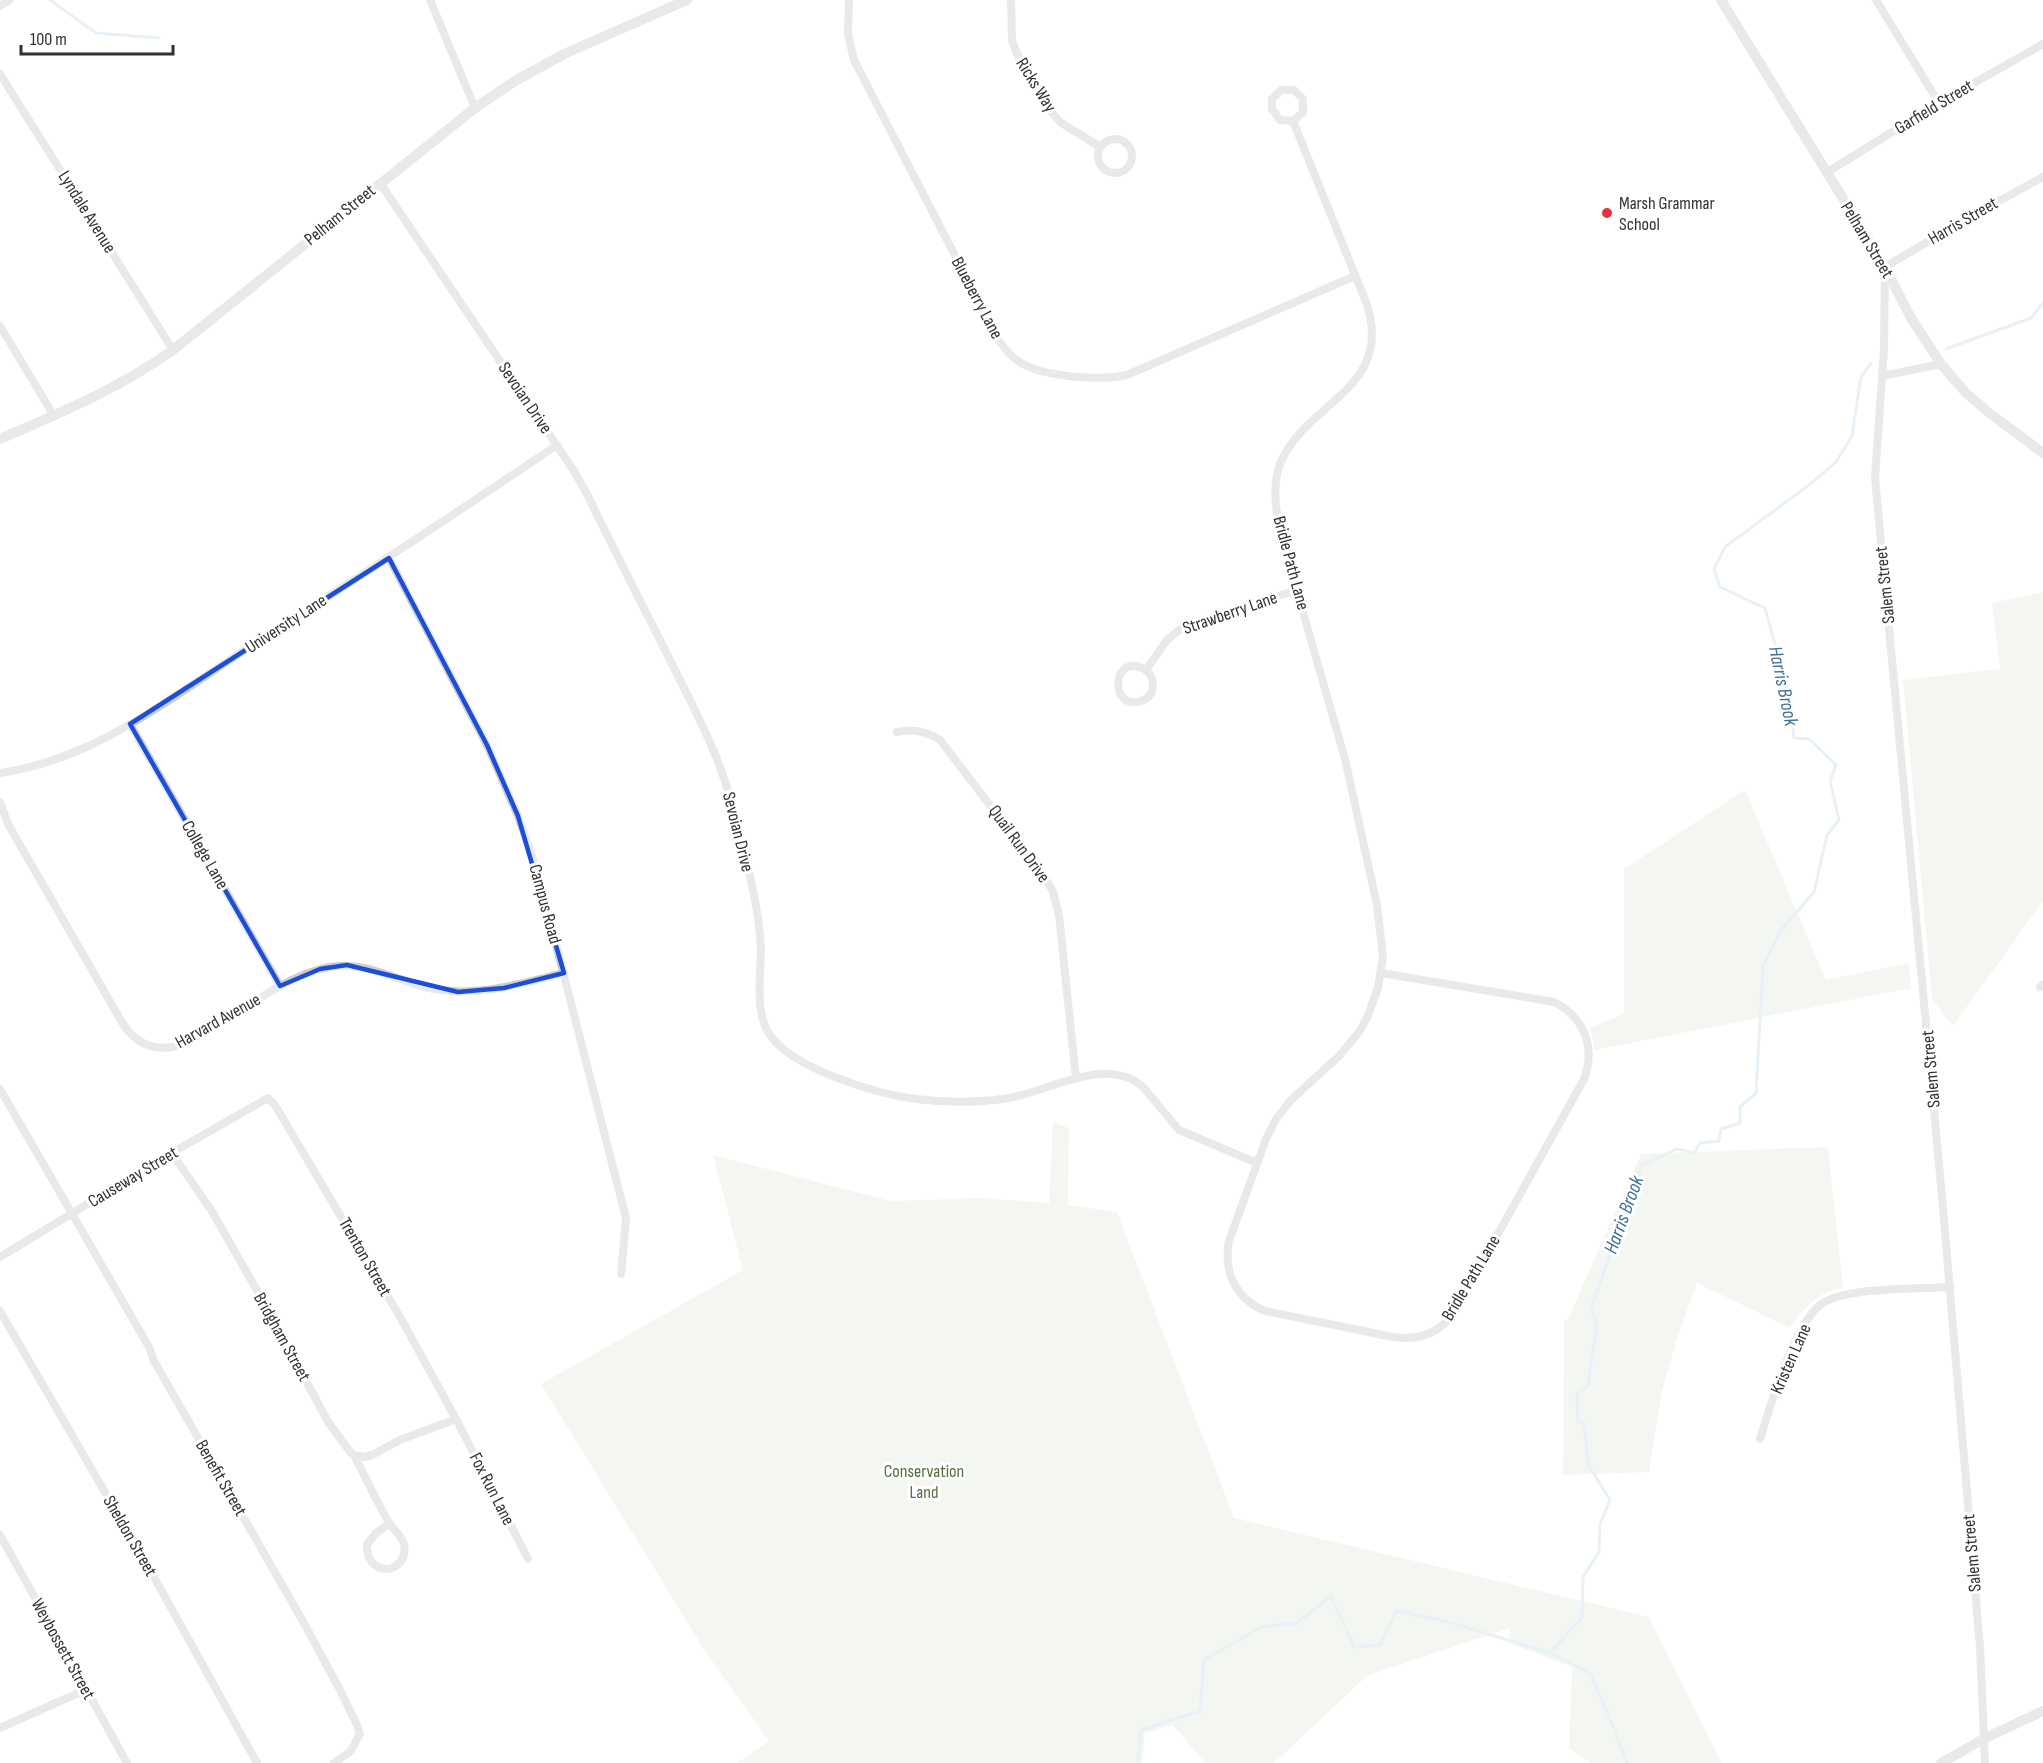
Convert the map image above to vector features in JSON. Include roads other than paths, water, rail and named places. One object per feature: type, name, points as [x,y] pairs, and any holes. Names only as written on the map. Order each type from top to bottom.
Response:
[{"type":"street","points":[[0,6],[9,0]]},
{"type":"street","points":[[430,0],[475,108]]},
{"type":"street","name":"Pelham Street","points":[[0,439],[54,416],[129,379],[173,350],[475,108],[515,81],[564,54],[687,0]]},
{"type":"street","name":"Blueberry Lane","points":[[849,0],[848,33],[854,60],[996,335],[1009,354],[1026,366],[1040,371],[1097,379],[1127,375],[1355,276]]},
{"type":"street","name":"Ricks Way","points":[[1011,0],[1012,41],[1023,68],[1048,108],[1060,122],[1100,147]]},
{"type":"street","name":"Pelham Street","points":[[1721,0],[1885,267],[1911,318],[1941,363],[1966,393],[2043,453]]},
{"type":"street","points":[[1876,0],[1939,103]]},
{"type":"street","name":"Garfield Street","points":[[1826,173],[1939,103],[2043,44]]},
{"type":"street","name":"Lyndale Avenue","points":[[0,74],[173,350]]},
{"type":"street","points":[[1284,88],[1297,91],[1303,99],[1303,112],[1293,121],[1280,120],[1272,109],[1274,96],[1284,88]]},
{"type":"street","name":"Bridle Path Lane","points":[[1293,121],[1366,302],[1371,322],[1371,344],[1365,364],[1354,382],[1292,444],[1281,462],[1275,493],[1277,512],[1297,590],[1350,778],[1380,922],[1381,973],[1373,1003],[1359,1032],[1339,1056],[1282,1109],[1266,1139],[1257,1163],[1229,1241],[1227,1258],[1233,1284],[1250,1303],[1274,1314],[1400,1338],[1414,1338],[1427,1335],[1450,1318],[1584,1079],[1589,1061],[1588,1043],[1576,1018],[1554,1002],[1381,973]]},
{"type":"street","points":[[1112,139],[1125,142],[1131,150],[1130,164],[1118,172],[1107,171],[1098,160],[1100,147],[1112,139]]},
{"type":"street","name":"Harris Street","points":[[1885,267],[2043,177]]},
{"type":"street","name":"Sevoian Drive","points":[[380,183],[557,445],[587,494],[691,702],[720,768],[733,808],[756,903],[761,944],[762,1018],[765,1028],[774,1041],[794,1056],[841,1079],[892,1095],[932,1101],[971,1103],[1010,1098],[1076,1079],[1109,1074],[1131,1079],[1144,1088],[1179,1130],[1257,1163]]},
{"type":"street","name":"Salem Street","points":[[1885,267],[1876,489],[1911,880],[1927,1019],[1950,1287],[1980,1647],[1985,1763]]},
{"type":"street","points":[[0,326],[54,416]]},
{"type":"street","points":[[1882,376],[1941,363]]},
{"type":"street","name":"University Lane","points":[[0,773],[25,770],[64,757],[130,724],[388,558],[557,445]]},
{"type":"street","name":"Campus Road","points":[[388,558],[487,745],[518,816],[537,870],[626,1218],[621,1274]]},
{"type":"street","name":"Strawberry Lane","points":[[1146,670],[1167,639],[1184,626],[1297,590]]},
{"type":"street","points":[[1132,666],[1139,666],[1146,670],[1153,679],[1150,694],[1137,702],[1125,699],[1118,686],[1118,678],[1122,672],[1132,666]]},
{"type":"street","name":"College Lane","points":[[130,724],[280,986]]},
{"type":"street","name":"Quail Run Drive","points":[[897,732],[914,730],[940,740],[1050,885],[1059,915],[1076,1079]]},
{"type":"street","name":"Harvard Avenue","points":[[0,802],[8,824],[127,1031],[138,1041],[160,1048],[176,1047],[280,986],[320,969],[347,965],[378,970],[427,988],[458,992],[504,988],[564,973]]},
{"type":"street","name":"Benefit Street","points":[[0,1089],[150,1347],[154,1361],[340,1689],[359,1733],[355,1746],[334,1763]]},
{"type":"street","name":"Causeway Street","points":[[0,1257],[170,1154],[268,1098]]},
{"type":"street","name":"Trenton Street","points":[[268,1098],[275,1105],[399,1315],[456,1419]]},
{"type":"street","name":"Bridgham Street","points":[[170,1154],[213,1213],[328,1422],[354,1455],[390,1524],[404,1545],[405,1554],[401,1562],[394,1567],[379,1568],[372,1564],[368,1557],[367,1545],[376,1533],[390,1524]]},
{"type":"street","name":"Kristen Lane","points":[[1760,1439],[1785,1366],[1806,1323],[1817,1308],[1833,1299],[1850,1294],[1950,1287]]},
{"type":"street","name":"Sheldon Street","points":[[0,1311],[149,1568],[257,1763]]},
{"type":"street","points":[[354,1455],[364,1457],[372,1455],[400,1440],[456,1419]]},
{"type":"street","name":"Fox Run Lane","points":[[456,1419],[528,1559]]},
{"type":"street","name":"Weybossett Street","points":[[0,1535],[127,1763]]},
{"type":"street","points":[[0,1728],[85,1690]]},
{"type":"street","points":[[1941,1763],[1985,1738],[2043,1711]]},
{"type":"waterway","points":[[50,0],[96,33],[159,38]]},
{"type":"waterway","name":"Harris Brook","points":[[1946,349],[2031,318],[2043,303]]},
{"type":"waterway","name":"Harris Brook","points":[[1138,1763],[1141,1730],[1200,1711],[1204,1660],[1261,1627],[1297,1623],[1331,1596],[1354,1647],[1380,1645],[1397,1611],[1449,1622],[1550,1653],[1582,1617],[1583,1577],[1599,1552],[1600,1524],[1610,1500],[1588,1464],[1584,1423],[1578,1422],[1577,1394],[1588,1385],[1597,1325],[1591,1308],[1642,1165],[1677,1149],[1694,1153],[1700,1143],[1719,1141],[1721,1129],[1740,1123],[1740,1107],[1756,1093],[1763,966],[1781,930],[1814,892],[1827,835],[1839,820],[1830,781],[1836,765],[1809,739],[1794,738],[1791,703],[1765,608],[1720,587],[1714,569],[1725,547],[1809,485],[1836,462],[1852,436],[1861,377],[1871,363]]},
{"type":"waterway","points":[[1550,1653],[1590,1673],[1627,1763]]},
{"type":"place","name":"Marsh Grammar School","points":[[1607,213]]},
{"type":"park label","name":"Conservation Land","points":[[924,1481]]}]
